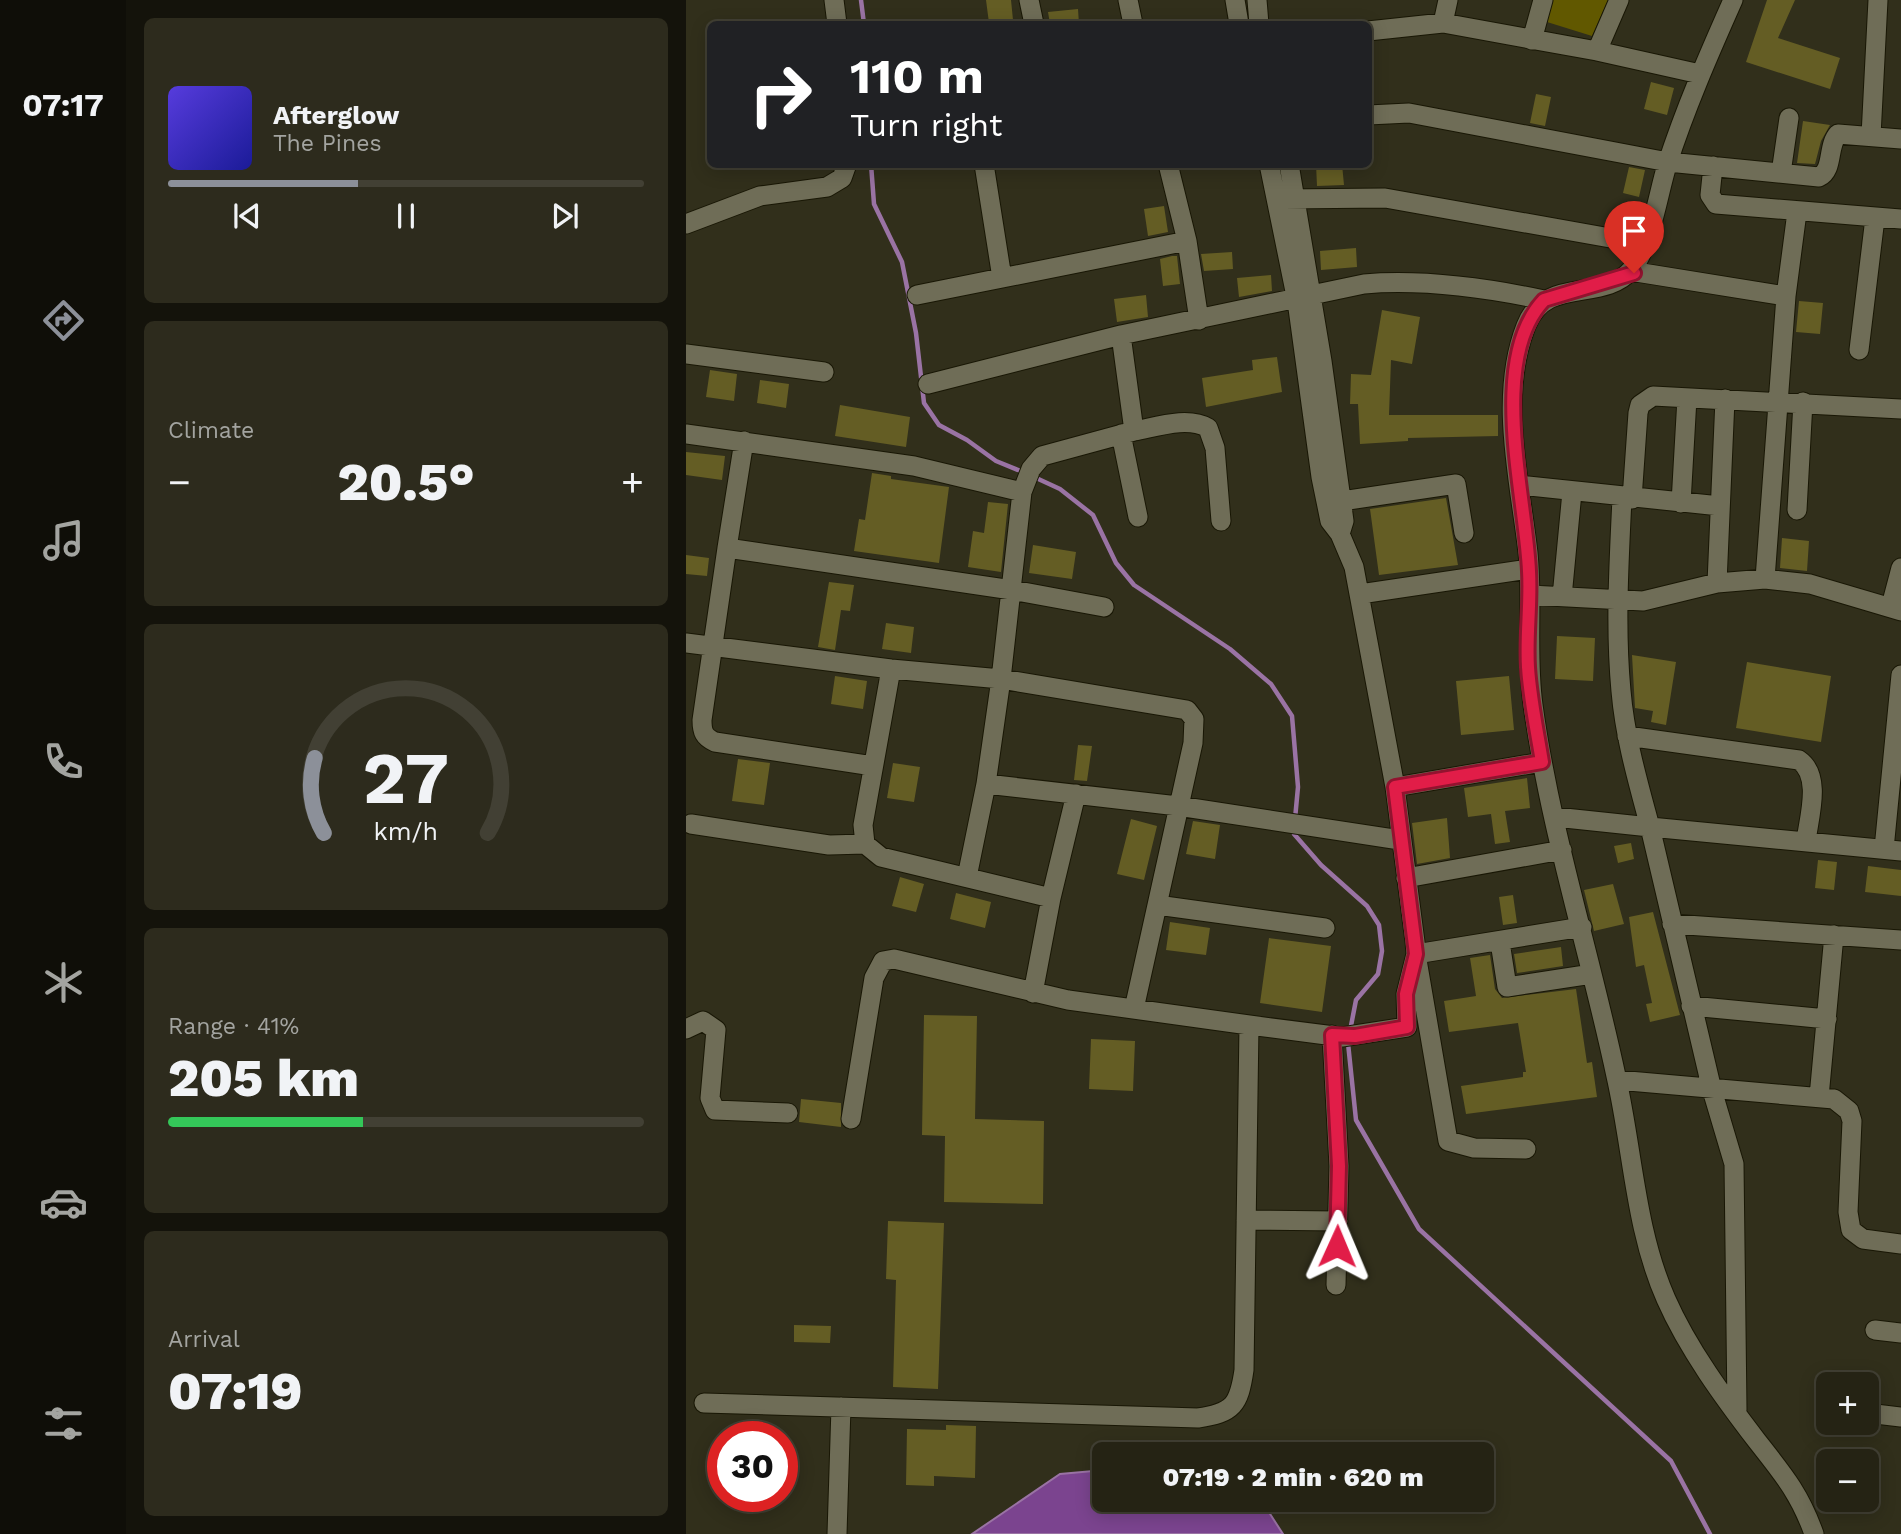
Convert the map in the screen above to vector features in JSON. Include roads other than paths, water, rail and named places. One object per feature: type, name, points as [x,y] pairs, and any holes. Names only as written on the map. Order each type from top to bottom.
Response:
[{"type":"street","points":[[834,0],[837,21]]},
{"type":"street","points":[[1029,0],[1033,21]]},
{"type":"street","points":[[1128,0],[1132,21]]},
{"type":"street","points":[[1235,0],[1238,21]]},
{"type":"street","points":[[1256,0],[1259,21]]},
{"type":"street","points":[[1443,23],[1448,0]]},
{"type":"street","points":[[1532,40],[1543,0]]},
{"type":"street","points":[[1597,51],[1619,0]]},
{"type":"street","points":[[928,384],[1121,334],[1305,299],[1364,284],[1402,283],[1506,292],[1544,300],[1617,280],[1630,271],[1644,244],[1668,162],[1700,74],[1733,0]]},
{"type":"street","points":[[1871,136],[1878,0]]},
{"type":"street","points":[[1372,31],[1443,23],[1597,51],[1700,74]]},
{"type":"street","points":[[1372,115],[1409,113],[1668,162],[1781,173],[1825,175],[1832,141],[1838,135],[1901,139]]},
{"type":"street","points":[[1781,173],[1789,118]]},
{"type":"street","points":[[1713,166],[1710,195],[1716,204],[1901,219]]},
{"type":"street","points":[[686,224],[760,196],[827,187],[842,178],[846,168]]},
{"type":"street","points":[[985,168],[1002,278]]},
{"type":"street","points":[[1169,168],[1187,241],[1199,320]]},
{"type":"street","points":[[1271,168],[1286,199],[1305,299],[1342,501],[1344,521],[1340,534]]},
{"type":"street","points":[[1286,199],[1289,168]]},
{"type":"street","points":[[1286,199],[1406,200],[1644,244]]},
{"type":"street","points":[[1765,579],[1786,296],[1797,212]]},
{"type":"street","points":[[1859,349],[1875,218]]},
{"type":"street","points":[[917,295],[1187,241]]},
{"type":"street","points":[[1630,271],[1786,296]]},
{"type":"street","points":[[1305,299],[1321,477],[1330,521],[1340,534],[1354,567],[1360,594],[1395,787],[1416,954],[1448,1141],[1474,1148],[1526,1149]]},
{"type":"street","points":[[1544,300],[1528,322],[1517,365],[1514,429],[1529,569],[1528,666],[1542,762],[1617,1080],[1643,1229],[1652,1263],[1679,1325],[1737,1410],[1791,1482],[1814,1534]]},
{"type":"street","points":[[1121,334],[1138,517]]},
{"type":"street","points":[[686,354],[824,372]]},
{"type":"street","points":[[1737,1410],[1734,1164],[1712,1090],[1627,736],[1621,690],[1618,600],[1627,498],[1640,405],[1653,396],[1901,409]]},
{"type":"street","points":[[1681,503],[1687,398]]},
{"type":"street","points":[[1717,583],[1725,399]]},
{"type":"street","points":[[1797,510],[1803,402]]},
{"type":"street","points":[[967,877],[986,784],[1002,679],[1026,483],[1042,456],[1128,432],[1186,422],[1199,423],[1208,428],[1215,448],[1221,521]]},
{"type":"street","points":[[686,434],[1026,483]]},
{"type":"street","points":[[744,441],[712,646],[702,731],[706,738],[715,742],[873,766]]},
{"type":"street","points":[[1342,501],[1456,484],[1464,533]]},
{"type":"street","points":[[1519,485],[1720,506]]},
{"type":"street","points":[[1562,597],[1572,492]]},
{"type":"street","points":[[727,548],[1012,590],[1104,607]]},
{"type":"street","points":[[1530,595],[1618,600],[1664,598],[1717,583],[1765,579],[1810,584],[1896,608],[1901,568]]},
{"type":"street","points":[[1360,594],[1529,569]]},
{"type":"street","points":[[686,643],[891,669],[1002,679],[1187,710],[1195,727],[1134,1009]]},
{"type":"street","points":[[891,669],[863,825],[865,844],[881,857],[1051,898]]},
{"type":"street","points":[[1555,817],[1893,850],[1901,675]]},
{"type":"street","points":[[1627,736],[1799,760],[1810,772],[1812,783],[1806,841]]},
{"type":"street","points":[[1395,787],[1542,762]]},
{"type":"street","points":[[986,784],[1178,806],[1400,840]]},
{"type":"street","points":[[1033,993],[1051,898],[1076,794]]},
{"type":"street","points":[[691,824],[829,845],[849,847],[865,844]]},
{"type":"street","points":[[1406,878],[1562,850]]},
{"type":"street","points":[[1157,905],[1325,928]]},
{"type":"street","points":[[1672,924],[1901,940]]},
{"type":"street","points":[[1416,954],[1582,927]]},
{"type":"street","points":[[1819,1097],[1833,935]]},
{"type":"street","points":[[1500,942],[1507,987],[1592,974]]},
{"type":"street","points":[[851,1119],[874,978],[883,961],[894,959],[1033,993],[1343,1036],[1407,1027],[1406,994],[1416,954]]},
{"type":"street","points":[[1692,1006],[1827,1019]]},
{"type":"street","points":[[686,1029],[703,1021],[716,1030],[710,1098],[715,1110],[788,1113]]},
{"type":"street","points":[[704,1403],[1198,1418],[1220,1415],[1235,1404],[1244,1370],[1249,1025]]},
{"type":"street","points":[[1336,1284],[1336,1066],[1343,1036]]},
{"type":"street","points":[[1617,1080],[1819,1097],[1843,1105],[1852,1121],[1848,1212],[1851,1230],[1863,1239],[1901,1244]]},
{"type":"street","points":[[1246,1220],[1338,1221]]},
{"type":"street","points":[[1874,1330],[1901,1333]]},
{"type":"street","points":[[837,1534],[841,1407]]},
{"type":"street","points":[[1879,1414],[1901,1417]]},
{"type":"waterway","points":[[861,0],[864,21]]},
{"type":"waterway","points":[[871,168],[874,204],[902,262],[916,333],[924,403],[939,425],[967,440],[996,461],[1023,472]]},
{"type":"waterway","points":[[1034,477],[1060,489],[1093,515],[1116,563],[1134,585],[1230,649],[1271,684],[1292,716],[1298,787],[1295,819]]},
{"type":"waterway","points":[[1294,828],[1294,834],[1321,865],[1367,906],[1379,925],[1382,951],[1378,974],[1356,1000],[1350,1031]]},
{"type":"waterway","points":[[1348,1043],[1356,1120],[1419,1229],[1671,1461],[1710,1534]]}]
